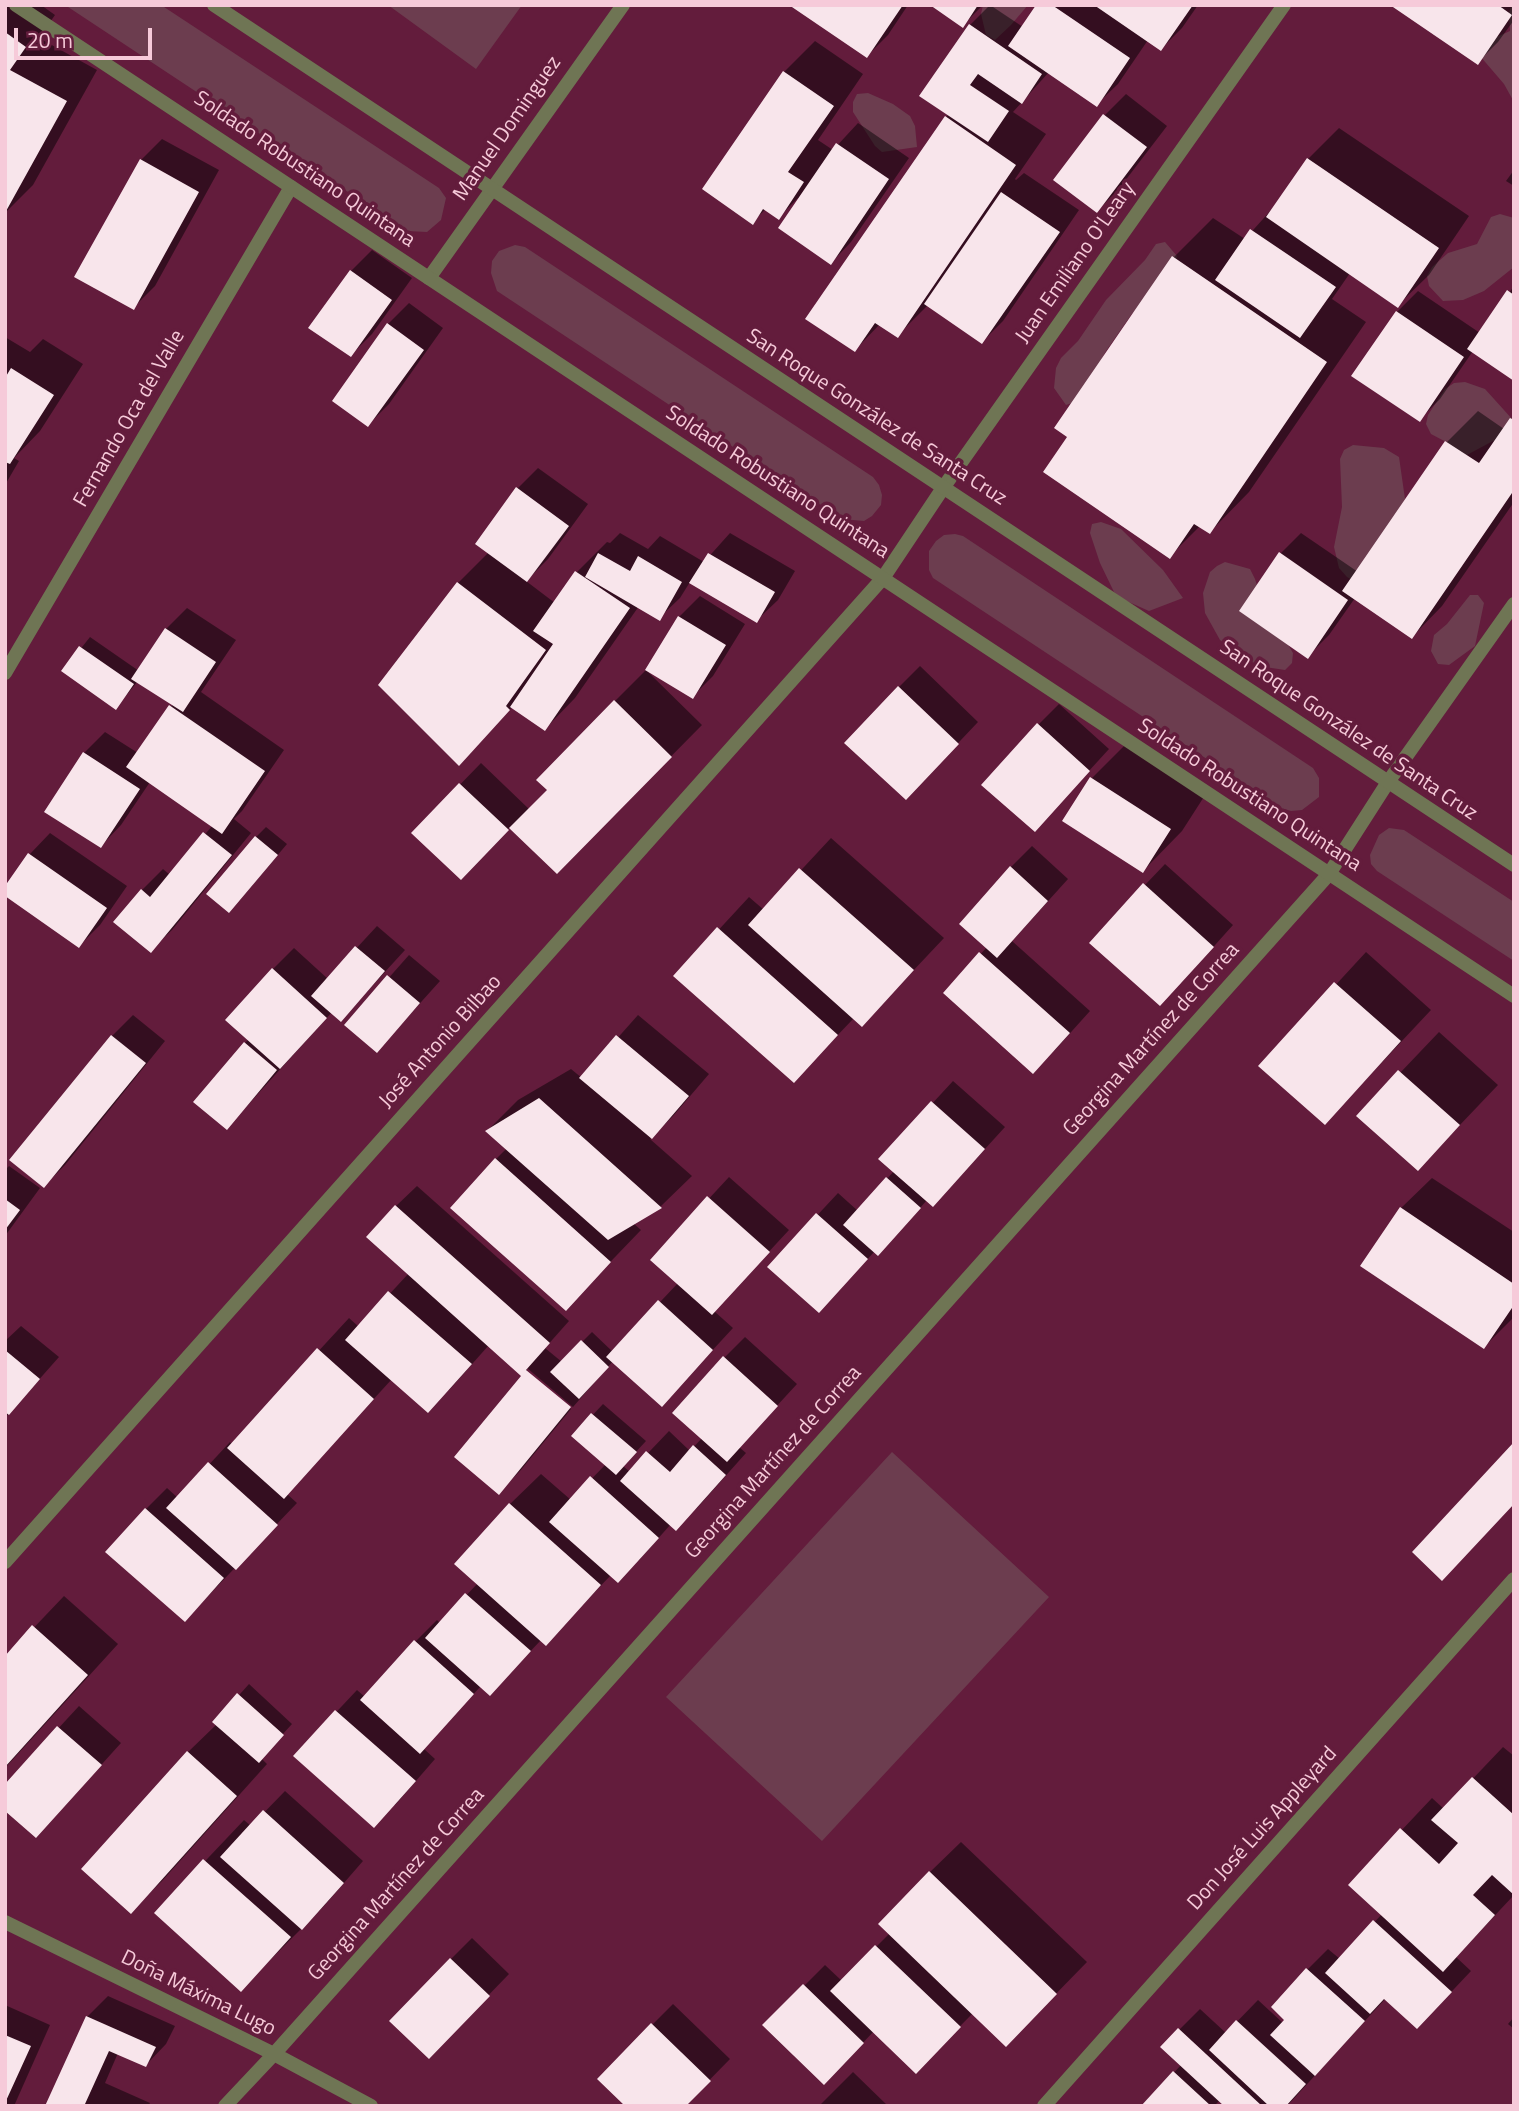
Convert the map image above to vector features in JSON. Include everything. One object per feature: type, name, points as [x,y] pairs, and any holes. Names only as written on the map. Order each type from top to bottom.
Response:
[{"type":"street","name":"Soldado Robustiano Quintana","points":[[16,5],[1514,996]]},
{"type":"street","name":"San Roque González de Santa Cruz","points":[[214,5],[1514,865]]},
{"type":"street","name":"Manuel Dominguez","points":[[429,278],[623,5]]},
{"type":"street","name":"Juan Emiliano O'Leary","points":[[905,547],[943,488],[1284,5]]},
{"type":"street","name":"Fernando Oca del Valle","points":[[5,673],[291,187]]},
{"type":"street","name":"José Antonio Bilbao","points":[[5,1562],[883,578],[905,547]]},
{"type":"street","name":"Georgina Martínez de Correa","points":[[225,2106],[1329,874],[1388,782],[1514,604]]},
{"type":"street","name":"Don José Luis Appleyard","points":[[1044,2106],[1514,1579]]},
{"type":"street","name":"Doña Máxima Lugo","points":[[5,1922],[274,2054],[371,2106]]},
{"type":"shaded area","points":[[65,5],[161,5],[439,188],[446,198],[441,220],[427,232],[407,231]]},
{"type":"shaded area","points":[[388,5],[522,5],[476,69]]},
{"type":"shaded area","points":[[983,5],[1028,5],[995,40],[986,35],[981,14]]},
{"type":"shaded area","points":[[1512,5],[1514,102],[1504,84],[1480,56],[1492,39],[1510,31],[1509,12]]},
{"type":"shaded area","points":[[868,93],[893,104],[910,116],[915,126],[917,147],[882,152],[875,146],[853,112],[853,102],[857,94]]},
{"type":"shaded area","points":[[1500,214],[1514,218],[1514,267],[1484,291],[1463,300],[1443,301],[1429,286],[1427,276],[1432,267],[1448,253],[1477,244],[1491,217]]},
{"type":"shaded area","points":[[1165,242],[1177,256],[1174,266],[1131,315],[1106,351],[1082,395],[1075,402],[1066,405],[1054,388],[1056,368],[1061,358],[1078,341],[1106,300],[1145,260],[1156,244]]},
{"type":"shaded area","points":[[515,245],[525,247],[873,477],[882,495],[881,505],[864,521],[842,519],[497,291],[491,273],[492,261],[499,251]]},
{"type":"shaded area","points":[[1465,382],[1485,389],[1513,420],[1503,441],[1493,441],[1463,457],[1448,443],[1431,434],[1426,424],[1428,415],[1445,389],[1454,383]]},
{"type":"shaded area","points":[[1353,445],[1384,448],[1399,457],[1405,499],[1356,582],[1339,568],[1334,547],[1342,507],[1340,459],[1344,450]]},
{"type":"shaded area","points":[[1101,522],[1121,529],[1163,570],[1183,598],[1149,611],[1122,599],[1114,592],[1090,533],[1092,524]]},
{"type":"shaded area","points":[[944,535],[963,536],[1313,768],[1319,778],[1319,797],[1302,810],[1281,808],[933,578],[929,570],[929,551]]},
{"type":"shaded area","points":[[1225,562],[1250,569],[1262,601],[1293,653],[1292,663],[1285,670],[1265,667],[1244,659],[1220,640],[1205,613],[1203,593],[1210,572]]},
{"type":"shaded area","points":[[1470,595],[1478,595],[1484,603],[1475,646],[1449,665],[1438,664],[1431,651],[1434,635],[1447,624]]},
{"type":"shaded area","points":[[1389,828],[1404,830],[1514,902],[1514,961],[1377,871],[1371,864],[1370,855],[1379,835]]},
{"type":"shaded area","points":[[892,1452],[1049,1597],[822,1841],[666,1697]]},
{"type":"building","points":[[789,5],[903,5],[867,58]]},
{"type":"building","points":[[930,5],[978,5],[963,28]]},
{"type":"building","points":[[1036,5],[1052,5],[1130,58],[1097,107],[1008,46]]},
{"type":"building","points":[[1094,5],[1193,5],[1161,51]]},
{"type":"building","points":[[1390,5],[1498,5],[1512,15],[1478,65]]},
{"type":"building","points":[[969,24],[1042,74],[1022,104],[978,74],[970,85],[1009,111],[988,142],[919,96]]},
{"type":"building","points":[[5,32],[26,47],[10,70],[67,101],[5,213]]},
{"type":"building","points":[[783,71],[834,106],[788,172],[804,182],[779,220],[763,209],[753,225],[702,189]]},
{"type":"building","points":[[1103,114],[1147,147],[1097,213],[1053,180]]},
{"type":"building","points":[[945,116],[1016,165],[898,338],[875,323],[855,352],[805,319]]},
{"type":"building","points":[[836,143],[889,179],[831,265],[778,228]]},
{"type":"building","points":[[1307,158],[1439,248],[1398,308],[1266,217]]},
{"type":"building","points":[[140,159],[199,192],[134,310],[74,277]]},
{"type":"building","points":[[1001,192],[1060,232],[982,344],[924,304]]},
{"type":"building","points":[[1250,229],[1336,287],[1300,338],[1215,280]]},
{"type":"building","points":[[1172,256],[1327,362],[1210,534],[1194,524],[1170,559],[1043,472],[1067,437],[1054,428]]},
{"type":"building","points":[[350,270],[392,300],[351,357],[308,328]]},
{"type":"building","points":[[1507,290],[1514,295],[1514,381],[1467,349]]},
{"type":"building","points":[[1396,311],[1464,357],[1420,422],[1351,376]]},
{"type":"building","points":[[387,323],[424,350],[368,427],[332,401]]},
{"type":"building","points":[[11,368],[54,395],[10,464],[5,462],[5,378]]},
{"type":"building","points":[[1510,418],[1514,420],[1514,494],[1512,493],[1412,639],[1342,591],[1445,441],[1479,463]]},
{"type":"building","points":[[516,487],[569,526],[527,582],[475,544]]},
{"type":"building","points":[[1279,552],[1348,600],[1308,659],[1239,611]]},
{"type":"building","points":[[598,553],[630,571],[638,556],[682,582],[660,621],[585,577]]},
{"type":"building","points":[[708,553],[775,592],[757,623],[689,583]]},
{"type":"building","points":[[575,571],[630,608],[545,731],[510,707],[553,644],[533,631]]},
{"type":"building","points":[[457,582],[546,650],[506,706],[510,710],[459,766],[378,685]]},
{"type":"building","points":[[678,616],[726,645],[693,699],[645,670]]},
{"type":"building","points":[[165,628],[216,662],[183,712],[131,679]]},
{"type":"building","points":[[79,646],[134,684],[116,710],[61,671]]},
{"type":"building","points":[[898,686],[959,744],[906,800],[844,743]]},
{"type":"building","points":[[614,700],[672,757],[557,874],[509,828],[547,790],[536,780]]},
{"type":"building","points":[[169,705],[265,771],[222,834],[126,767]]},
{"type":"building","points":[[1037,723],[1090,771],[1035,832],[981,785]]},
{"type":"building","points":[[83,752],[140,789],[101,848],[44,812]]},
{"type":"building","points":[[1090,777],[1171,829],[1143,873],[1062,821]]},
{"type":"building","points":[[459,783],[509,830],[461,880],[411,833]]},
{"type":"building","points":[[203,832],[232,855],[151,953],[113,922],[141,889],[150,897]]},
{"type":"building","points":[[255,836],[278,855],[229,913],[206,894]]},
{"type":"building","points":[[28,853],[107,908],[79,948],[5,896],[5,886]]},
{"type":"building","points":[[1010,866],[1048,901],[997,958],[959,924]]},
{"type":"building","points":[[799,868],[914,970],[862,1027],[748,925]]},
{"type":"building","points":[[1143,883],[1214,947],[1160,1006],[1089,943]]},
{"type":"building","points":[[717,927],[838,1035],[794,1083],[673,976]]},
{"type":"building","points":[[355,946],[385,971],[341,1022],[311,996]]},
{"type":"building","points":[[979,952],[1070,1033],[1033,1074],[943,993]]},
{"type":"building","points":[[272,968],[327,1018],[280,1069],[225,1020]]},
{"type":"building","points":[[387,975],[420,1003],[377,1053],[344,1025]]},
{"type":"building","points":[[1334,982],[1401,1041],[1325,1125],[1258,1066]]},
{"type":"building","points":[[111,1035],[146,1063],[44,1188],[9,1160]]},
{"type":"building","points":[[616,1035],[689,1096],[652,1139],[579,1078]]},
{"type":"building","points":[[244,1042],[277,1070],[227,1130],[193,1102]]},
{"type":"building","points":[[1398,1070],[1460,1125],[1418,1171],[1356,1116]]},
{"type":"building","points":[[539,1098],[662,1208],[608,1240],[485,1131]]},
{"type":"building","points":[[931,1101],[985,1149],[933,1207],[878,1159]]},
{"type":"building","points":[[495,1158],[611,1262],[566,1311],[450,1208]]},
{"type":"building","points":[[886,1177],[921,1208],[878,1256],[843,1225]]},
{"type":"building","points":[[707,1196],[770,1252],[712,1315],[650,1260]]},
{"type":"building","points":[[5,1199],[20,1210],[5,1230]]},
{"type":"building","points":[[395,1205],[550,1343],[526,1370],[571,1407],[499,1495],[454,1457],[521,1376],[366,1237]]},
{"type":"building","points":[[1400,1207],[1514,1284],[1514,1305],[1484,1349],[1360,1266]]},
{"type":"building","points":[[816,1213],[868,1259],[819,1313],[767,1267]]},
{"type":"building","points":[[388,1291],[472,1364],[428,1413],[345,1340]]},
{"type":"building","points":[[658,1300],[713,1350],[662,1407],[606,1357]]},
{"type":"building","points":[[581,1340],[609,1367],[579,1399],[550,1372]]},
{"type":"building","points":[[317,1348],[374,1399],[284,1499],[227,1448]]},
{"type":"building","points":[[5,1350],[40,1379],[9,1415],[5,1412]]},
{"type":"building","points":[[723,1356],[778,1406],[727,1462],[672,1413]]},
{"type":"building","points":[[591,1413],[637,1452],[616,1475],[571,1436]]},
{"type":"building","points":[[1514,1442],[1514,1504],[1442,1581],[1412,1552]]},
{"type":"building","points":[[693,1445],[726,1475],[676,1531],[620,1481],[646,1451],[670,1472]]},
{"type":"building","points":[[208,1462],[278,1525],[236,1570],[166,1508]]},
{"type":"building","points":[[590,1476],[659,1538],[618,1583],[549,1522]]},
{"type":"building","points":[[509,1503],[601,1585],[546,1646],[454,1564]]},
{"type":"building","points":[[145,1508],[224,1578],[185,1622],[105,1552]]},
{"type":"building","points":[[465,1593],[531,1651],[490,1696],[425,1638]]},
{"type":"building","points":[[32,1625],[88,1675],[5,1767],[5,1656]]},
{"type":"building","points":[[414,1640],[474,1694],[420,1754],[360,1700]]},
{"type":"building","points":[[237,1693],[284,1735],[259,1763],[212,1722]]},
{"type":"building","points":[[335,1710],[416,1781],[374,1828],[293,1756]]},
{"type":"building","points":[[57,1726],[102,1765],[36,1838],[5,1811],[5,1784]]},
{"type":"building","points":[[187,1751],[237,1796],[131,1914],[81,1869]]},
{"type":"building","points":[[1472,1777],[1514,1815],[1514,1895],[1492,1875],[1473,1895],[1495,1915],[1443,1972],[1348,1885],[1400,1828],[1439,1864],[1458,1843],[1431,1820]]},
{"type":"building","points":[[263,1810],[344,1883],[302,1930],[220,1857]]},
{"type":"building","points":[[203,1859],[291,1937],[241,1992],[154,1913]]},
{"type":"building","points":[[929,1871],[1057,1994],[1006,2047],[878,1924]]},
{"type":"building","points":[[1373,1920],[1452,1992],[1417,2029],[1384,1999],[1370,2014],[1325,1973]]},
{"type":"building","points":[[875,1945],[961,2027],[916,2074],[830,1991]]},
{"type":"building","points":[[450,1958],[490,1996],[429,2059],[389,2021]]},
{"type":"building","points":[[1306,1968],[1365,2021],[1315,2076],[1270,2035],[1284,2020],[1271,2007]]},
{"type":"building","points":[[803,1984],[864,2043],[824,2085],[762,2025]]},
{"type":"building","points":[[86,2016],[156,2047],[146,2067],[109,2051],[85,2104],[90,2106],[45,2106]]},
{"type":"building","points":[[1236,2020],[1306,2084],[1286,2106],[1269,2106],[1209,2050]]},
{"type":"building","points":[[651,2023],[711,2081],[686,2106],[625,2106],[597,2079]]},
{"type":"building","points":[[1178,2028],[1262,2106],[1224,2106],[1160,2047]]},
{"type":"building","points":[[5,2035],[31,2046],[5,2103]]},
{"type":"building","points":[[1173,2071],[1211,2106],[1141,2106]]}]
